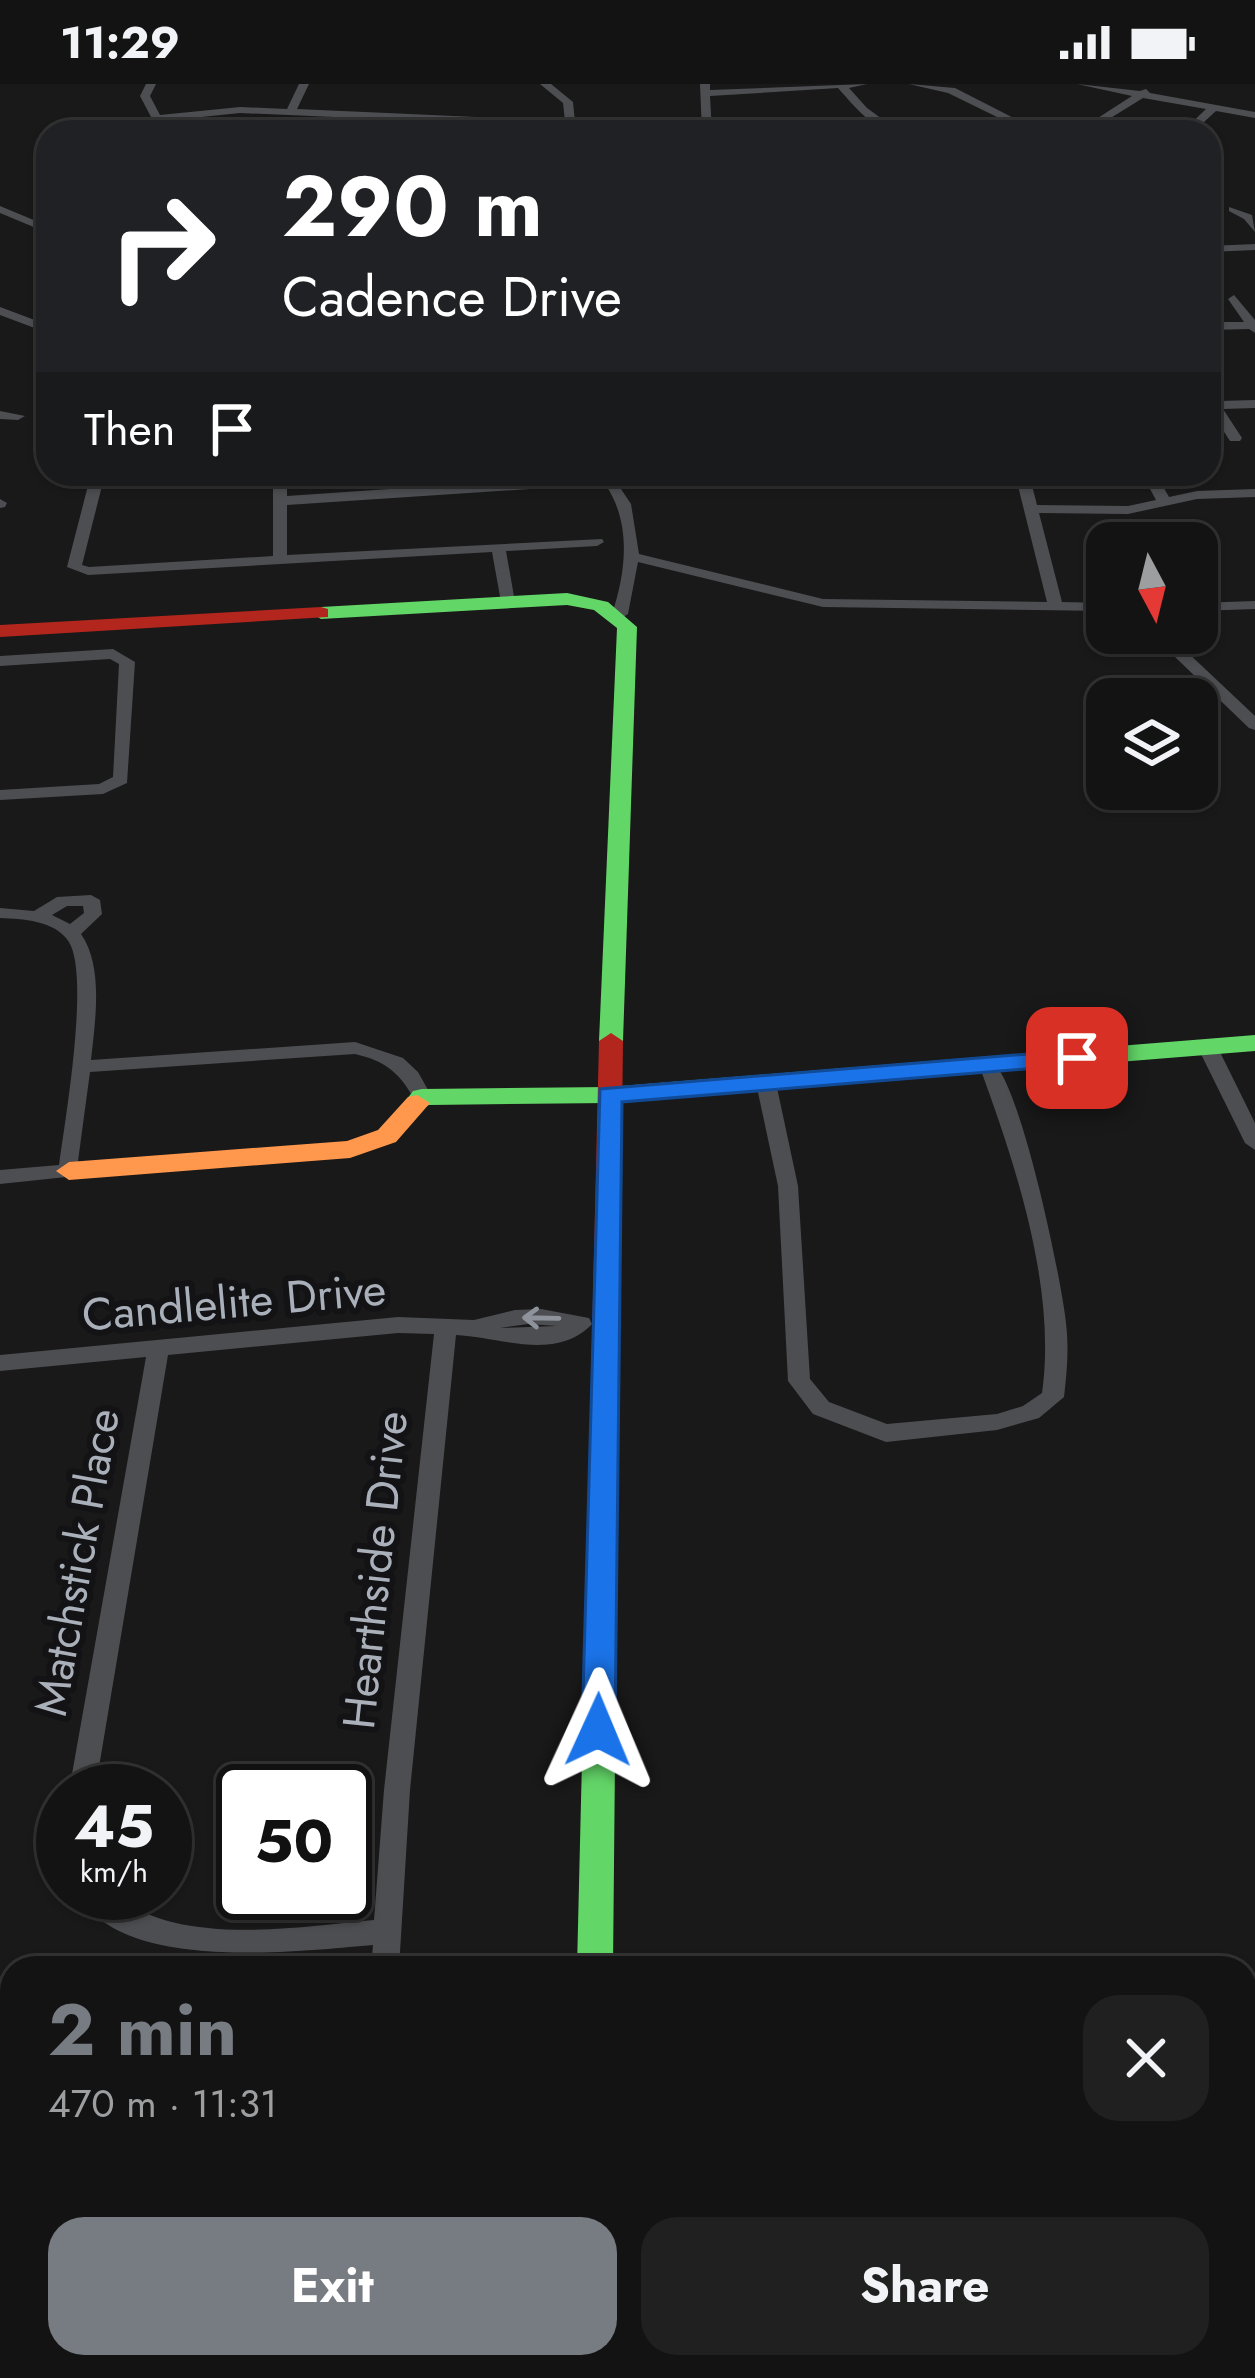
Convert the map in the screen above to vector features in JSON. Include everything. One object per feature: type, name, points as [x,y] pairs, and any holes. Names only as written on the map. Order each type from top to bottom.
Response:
[{"type":"main road","points":[[0,631],[578,600],[620,614],[627,627],[609,1095],[594,1324],[595,1956]]},
{"type":"main road","points":[[69,1171],[350,1149],[387,1136],[422,1096],[609,1095],[1255,1043]]},
{"type":"street","points":[[151,84],[145,96],[160,118],[240,110],[374,120]]},
{"type":"street","points":[[291,112],[304,84]]},
{"type":"street","points":[[545,84],[568,102],[570,120]]},
{"type":"street","points":[[706,120],[705,89],[862,84]]},
{"type":"street","points":[[914,84],[951,90],[1012,120]]},
{"type":"street","points":[[1082,84],[1255,115]]},
{"type":"street","points":[[1100,120],[1164,84]]},
{"type":"street","points":[[841,85],[878,120]]},
{"type":"street","points":[[1200,120],[1214,107]]},
{"type":"street","points":[[0,209],[36,225]]},
{"type":"street","points":[[1233,209],[1248,217],[1255,229]]},
{"type":"street","points":[[1221,249],[1255,248]]},
{"type":"street","points":[[1234,299],[1254,326]]},
{"type":"street","points":[[0,311],[36,324]]},
{"type":"street","points":[[1221,326],[1254,326]]},
{"type":"street","points":[[1221,402],[1255,404]]},
{"type":"street","points":[[0,415],[19,416]]},
{"type":"street","points":[[1221,417],[1235,438]]},
{"type":"street","points":[[95,486],[74,567],[88,571],[597,542]]},
{"type":"street","points":[[280,486],[280,560]]},
{"type":"street","points":[[478,486],[479,491]]},
{"type":"street","points":[[280,501],[525,486]]},
{"type":"street","points":[[611,486],[632,532],[630,589],[620,614]]},
{"type":"street","points":[[1025,486],[1056,607]]},
{"type":"street","points":[[1156,486],[1164,501]]},
{"type":"street","points":[[1031,509],[1128,510],[1164,501],[1255,493]]},
{"type":"street","points":[[498,548],[508,602]]},
{"type":"street","points":[[631,557],[664,561],[786,598],[823,603],[1086,606]]},
{"type":"street","points":[[1049,576],[1086,597]]},
{"type":"street","points":[[1006,606],[1042,588],[1049,576]]},
{"type":"street","points":[[1218,606],[1255,604]]},
{"type":"street","points":[[0,661],[113,654],[127,662],[121,779],[104,789],[0,795]]},
{"type":"street","points":[[1180,654],[1255,725]]},
{"type":"street","points":[[37,917],[63,901],[91,900],[93,914],[70,933]]},
{"type":"street","points":[[0,914],[37,917],[70,933],[81,944],[86,981],[69,1171],[0,1177]]},
{"type":"street","points":[[80,1067],[355,1048],[407,1068],[422,1096]]},
{"type":"street","points":[[1208,1048],[1255,1142]]},
{"type":"street","points":[[766,1082],[788,1186],[799,1382],[821,1408],[886,1433],[998,1422],[1031,1412],[1053,1397],[1061,1370],[1017,1134],[989,1065]]},
{"type":"street","name":"Candlelite Drive","points":[[0,1363],[398,1325],[476,1328],[501,1336],[555,1336],[594,1324]]},
{"type":"street","name":"Hearthside Drive","points":[[386,1956],[397,1790],[446,1325]]},
{"type":"street","name":"Matchstick Place","points":[[87,1764],[158,1349]]},
{"type":"street","points":[[127,1920],[160,1934],[285,1939],[387,1931]]},
{"type":"traffic: fast","points":[[321,613],[567,599],[601,606],[627,627],[611,1041]]},
{"type":"traffic: fast","points":[[417,1103],[422,1097],[609,1095],[1255,1043]]},
{"type":"traffic: fast","points":[[595,1956],[602,1551]]},
{"type":"traffic: slow","points":[[69,1171],[350,1149],[387,1136],[417,1103]]},
{"type":"traffic: jam","points":[[0,631],[321,613]]},
{"type":"traffic: jam","points":[[602,1551],[611,1041]]},
{"type":"route","points":[[598,1730],[609,1095],[1077,1058]]}]
